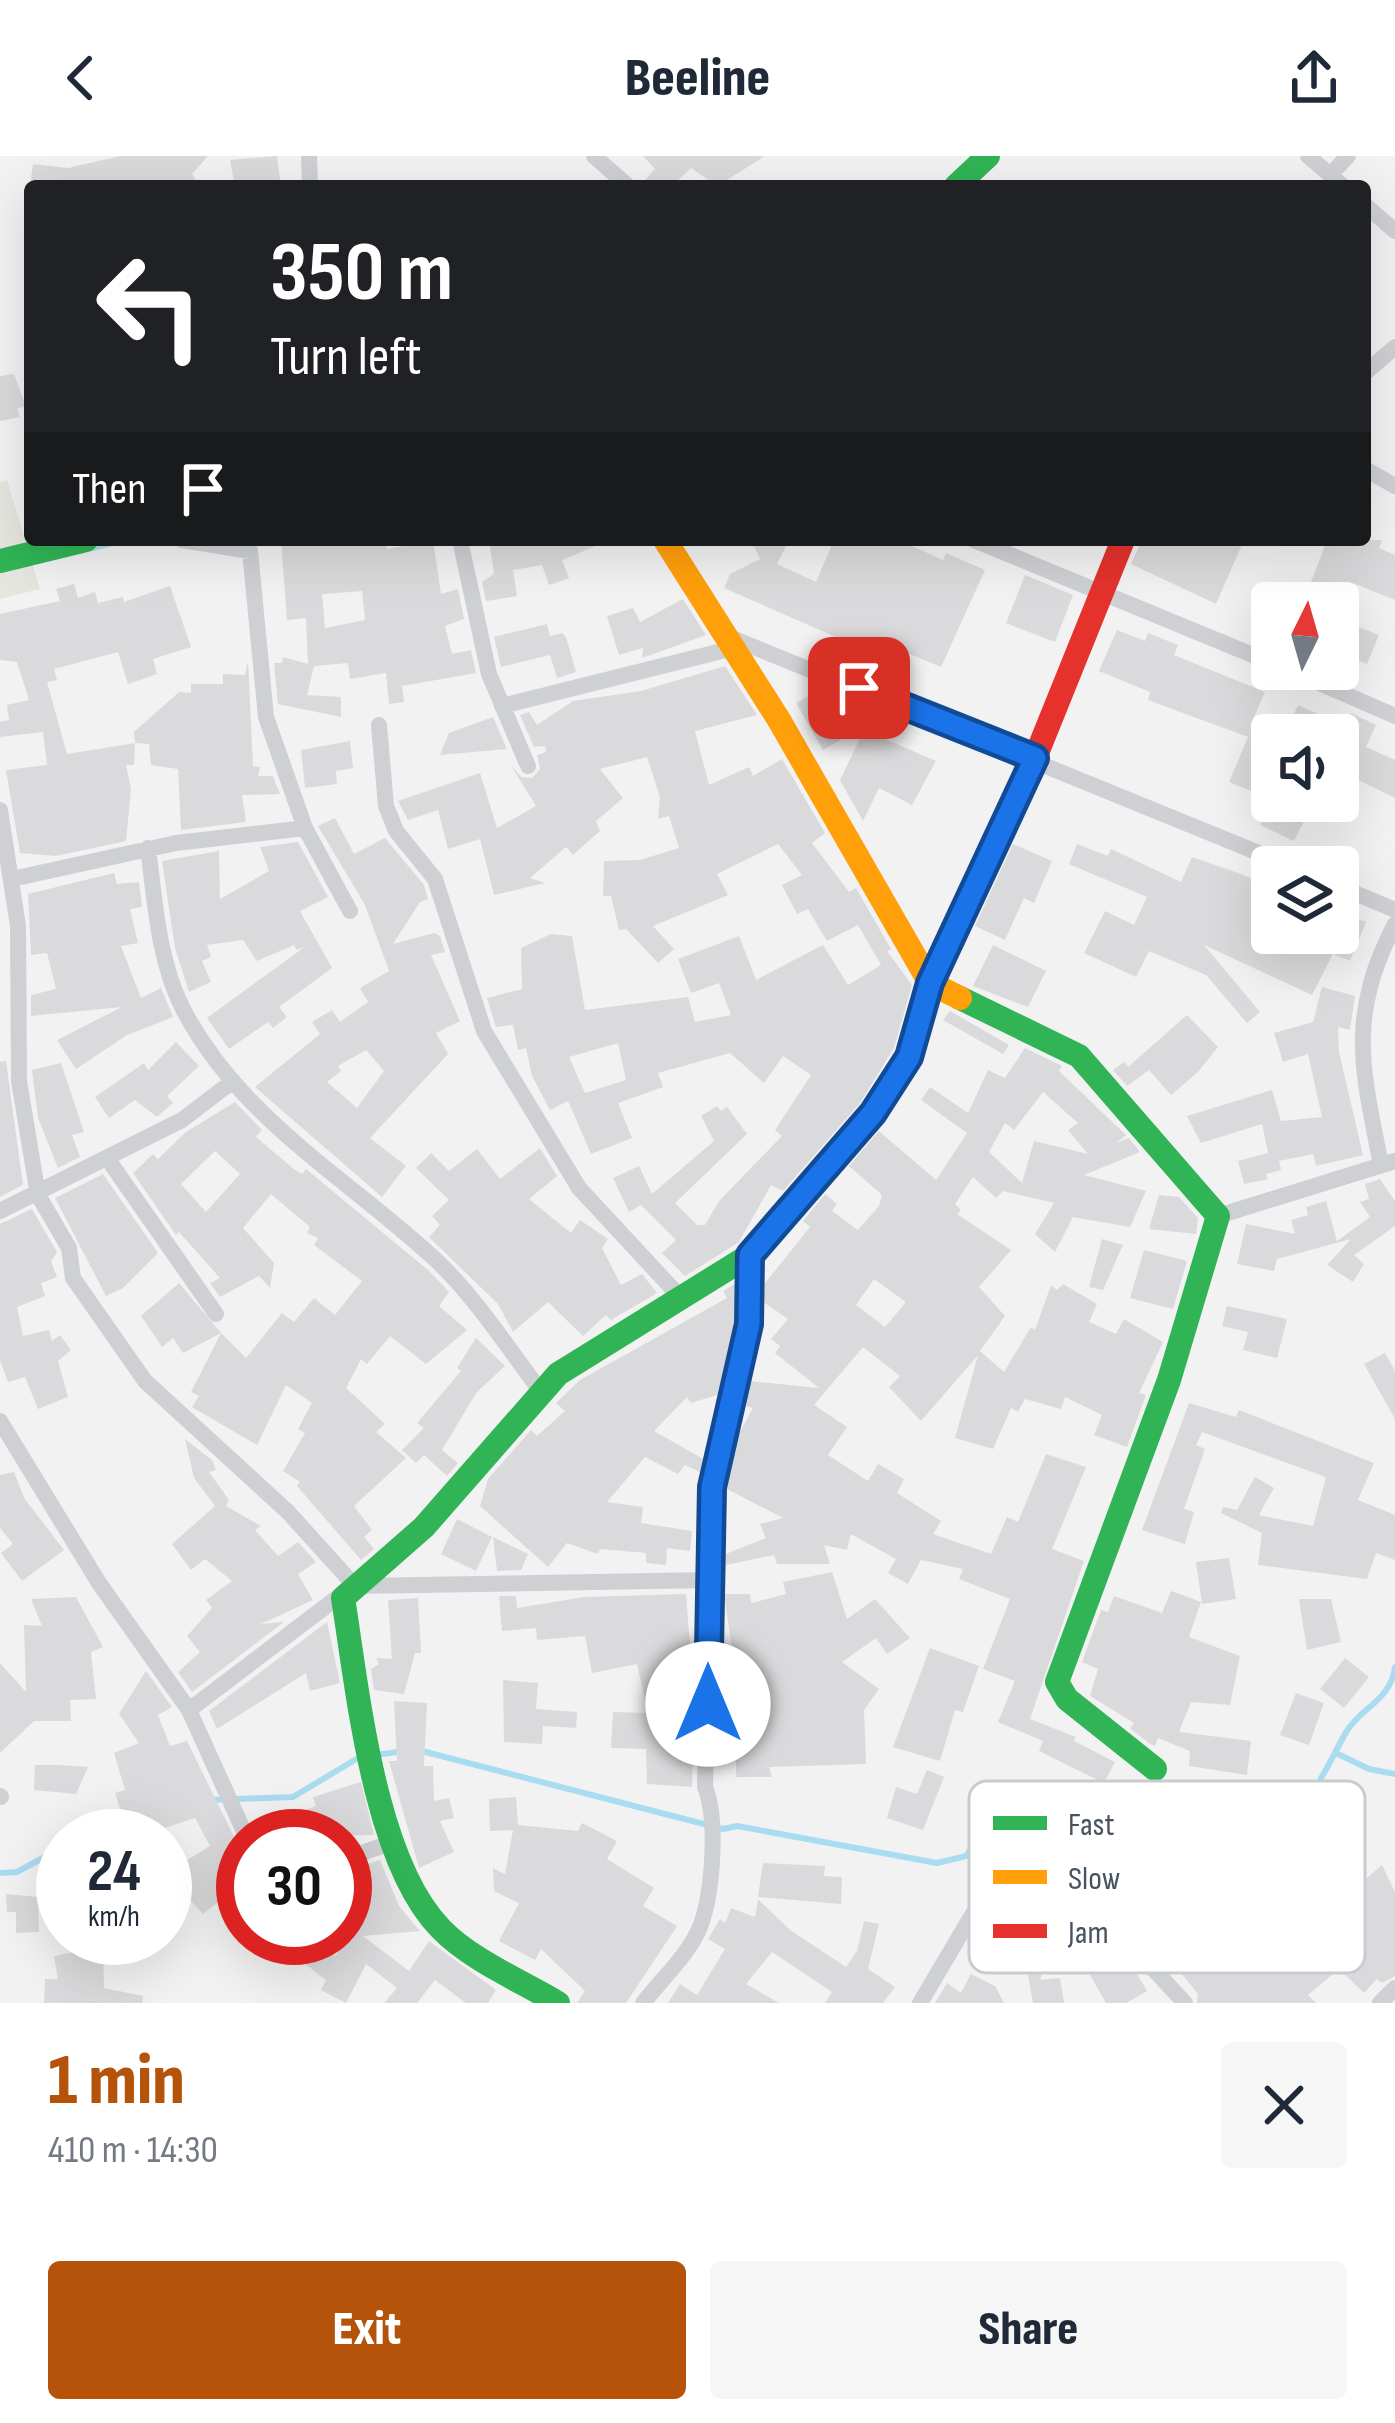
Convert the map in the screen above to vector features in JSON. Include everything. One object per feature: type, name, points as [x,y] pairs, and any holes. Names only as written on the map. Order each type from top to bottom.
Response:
[{"type":"street","points":[[594,156],[621,180]]},
{"type":"street","points":[[962,180],[988,156]]},
{"type":"street","points":[[1308,156],[1336,180],[1348,156]]},
{"type":"street","points":[[1371,210],[1395,231]]},
{"type":"street","points":[[1371,368],[1395,347]]},
{"type":"street","points":[[0,561],[61,546]]},
{"type":"street","points":[[219,546],[250,551],[266,717],[305,828],[350,911]]},
{"type":"street","points":[[461,546],[479,637],[528,766]]},
{"type":"street","points":[[669,546],[930,983],[1046,1035],[1078,1056],[1218,1216]]},
{"type":"street","points":[[989,546],[1251,654]]},
{"type":"street","points":[[189,1710],[424,1527],[540,1390],[576,1360],[750,1255],[891,1086],[909,1057],[930,983],[1035,758],[1121,546]]},
{"type":"street","points":[[502,706],[730,642],[1035,758],[1251,849]]},
{"type":"street","points":[[1335,690],[1395,716]]},
{"type":"street","points":[[379,725],[386,806],[396,831],[435,879],[484,1031],[579,1188],[682,1300]]},
{"type":"street","points":[[0,810],[19,947],[19,1081],[38,1195],[69,1247],[74,1278],[128,1360],[300,1525],[351,1588]]},
{"type":"street","points":[[12,879],[148,848],[305,828]]},
{"type":"street","points":[[148,848],[170,978],[184,1010],[233,1081],[354,1196],[437,1262],[540,1390]]},
{"type":"street","points":[[1359,895],[1395,910]]},
{"type":"street","points":[[1218,1216],[1388,1163],[1359,1038],[1366,999],[1395,924]]},
{"type":"street","points":[[0,1211],[182,1120],[233,1081]]},
{"type":"street","points":[[106,1158],[216,1314]]},
{"type":"street","points":[[1155,1768],[1067,1699],[1057,1682],[1169,1380],[1218,1216]]},
{"type":"street","points":[[643,2003],[700,1926],[714,1832],[714,1809],[705,1786],[712,1487],[749,1324],[750,1255]]},
{"type":"street","points":[[0,1421],[99,1583],[189,1710],[234,1809]]},
{"type":"street","points":[[351,1588],[710,1580]]},
{"type":"street","points":[[351,1588],[343,1606],[363,1724],[393,1842],[414,1899],[445,1934],[559,2003]]},
{"type":"street","points":[[372,1849],[393,1842]]},
{"type":"street","points":[[920,2003],[969,1920]]},
{"type":"street","points":[[1157,1973],[1185,2003]]},
{"type":"street","points":[[1380,2003],[1395,1988]]},
{"type":"shaded area","points":[[7,480],[40,589],[0,599],[0,482]]},
{"type":"building","points":[[120,156],[208,156],[192,174],[196,180],[31,180],[33,164],[68,168]]},
{"type":"building","points":[[277,156],[280,180],[234,180],[230,160]]},
{"type":"building","points":[[643,156],[765,156],[727,180],[708,180],[691,168],[678,180],[645,180],[655,169]]},
{"type":"building","points":[[14,374],[24,401],[24,407],[17,409],[20,417],[0,421],[0,376]]},
{"type":"building","points":[[1371,540],[1382,540],[1379,548],[1395,555],[1395,600],[1359,582],[1311,582],[1325,546],[1371,546]]},
{"type":"building","points":[[281,546],[434,546],[441,594],[458,589],[464,619],[445,626],[452,654],[471,650],[476,673],[402,686],[404,702],[389,704],[386,673],[350,679],[348,663],[314,666],[307,695],[341,697],[341,717],[278,704],[274,663],[282,663],[283,657],[308,664],[306,618],[287,620]],"holes":[[[362,591],[365,620],[325,628],[322,594]]]},
{"type":"building","points":[[490,546],[596,546],[562,560],[569,578],[549,585],[542,565],[513,570],[517,596],[486,601],[482,582],[494,574]]},
{"type":"building","points":[[754,546],[786,546],[777,564],[816,582],[831,546],[912,546],[943,560],[946,553],[985,570],[941,667],[893,647],[881,675],[848,661],[854,645],[724,588],[730,574],[760,559]]},
{"type":"building","points":[[1139,546],[1241,546],[1216,604],[1131,564]]},
{"type":"building","points":[[1025,575],[1073,595],[1055,642],[1006,623]]},
{"type":"building","points":[[74,584],[78,598],[95,592],[98,603],[123,597],[124,602],[170,586],[191,647],[153,659],[157,674],[128,684],[118,652],[54,669],[57,680],[47,682],[67,754],[135,743],[134,765],[126,765],[131,789],[126,841],[56,856],[20,853],[6,770],[47,765],[43,732],[0,737],[0,722],[9,720],[7,705],[29,700],[17,662],[0,660],[0,614],[60,601],[56,589]]},
{"type":"building","points":[[683,599],[706,635],[642,658],[643,648],[619,655],[607,616],[633,608],[640,622]]},
{"type":"building","points":[[547,624],[550,636],[562,633],[566,637],[576,672],[557,678],[550,655],[501,667],[494,637]]},
{"type":"building","points":[[1359,627],[1379,635],[1367,664],[1359,661]]},
{"type":"building","points":[[1117,630],[1145,641],[1148,633],[1178,645],[1174,655],[1265,692],[1251,714],[1251,791],[1229,782],[1248,737],[1148,700],[1150,692],[1099,671]]},
{"type":"building","points":[[248,661],[253,766],[260,767],[258,776],[273,776],[280,794],[242,795],[246,822],[181,830],[178,769],[151,765],[149,744],[135,743],[134,732],[179,692],[191,693],[191,684],[223,684],[223,674],[245,675]]},
{"type":"building","points":[[725,666],[757,715],[695,731],[709,785],[749,767],[753,776],[782,759],[825,833],[812,843],[849,892],[856,888],[891,949],[887,951],[912,985],[894,1048],[860,1103],[783,1191],[771,1185],[739,1242],[685,1276],[662,1253],[676,1240],[641,1205],[629,1212],[613,1178],[639,1166],[652,1194],[714,1141],[701,1116],[717,1106],[721,1111],[727,1107],[747,1134],[675,1203],[697,1225],[705,1225],[719,1201],[782,1136],[775,1130],[811,1075],[783,1056],[764,1083],[730,1053],[658,1073],[663,1087],[618,1103],[632,1138],[591,1154],[568,1101],[550,1110],[532,1076],[526,1048],[518,1050],[513,1025],[496,1027],[487,998],[522,989],[521,948],[551,934],[572,936],[585,1010],[688,997],[695,1022],[731,1015],[719,983],[691,993],[678,959],[739,936],[756,980],[823,945],[848,985],[881,965],[858,925],[827,941],[808,909],[797,914],[782,885],[802,875],[778,844],[717,874],[728,895],[653,926],[674,949],[658,963],[626,929],[619,930],[611,896],[603,896],[604,861],[640,860],[679,848],[669,816],[658,819],[660,797],[647,757],[600,769],[623,798],[596,821],[600,831],[573,855],[566,847],[530,878],[545,883],[494,895],[480,839],[448,849],[438,810],[408,820],[398,801],[480,773],[497,828],[536,806],[510,764],[521,777],[532,778],[540,769],[537,755],[546,752],[545,746],[534,747],[520,715],[529,712],[537,725],[573,701],[641,691]],"holes":[[[618,1043],[626,1080],[585,1093],[569,1057]]]},
{"type":"building","points":[[822,689],[835,694],[856,731],[823,750],[796,703]]},
{"type":"building","points":[[1298,705],[1318,714],[1294,714]]},
{"type":"building","points":[[493,717],[507,749],[440,755],[449,733]]},
{"type":"building","points":[[1359,717],[1376,725],[1366,747],[1395,760],[1395,798],[1359,780]]},
{"type":"building","points":[[864,730],[936,761],[912,805],[879,788],[863,821],[840,780]]},
{"type":"building","points":[[350,741],[353,768],[336,771],[337,784],[305,788],[301,750]]},
{"type":"building","points":[[335,818],[354,854],[385,838],[424,885],[428,899],[420,902],[393,944],[434,933],[440,936],[445,952],[431,955],[460,1021],[436,1033],[448,1054],[370,1138],[406,1166],[382,1197],[255,1087],[320,1034],[312,1022],[332,1010],[340,1022],[368,1002],[360,988],[389,971],[365,905],[318,826]],"holes":[[[366,1050],[384,1071],[357,1108],[327,1082],[341,1071],[338,1066]]]},
{"type":"building","points":[[1262,822],[1304,822],[1294,841]]},
{"type":"building","points":[[298,842],[328,897],[300,911],[332,968],[279,1007],[287,1017],[273,1028],[268,1022],[229,1049],[207,1018],[306,946],[297,950],[294,945],[257,961],[243,940],[207,945],[211,957],[202,961],[211,982],[189,992],[175,948],[162,861],[219,851],[220,899],[269,871],[260,847]]},
{"type":"building","points":[[1013,844],[1052,861],[1034,903],[1024,898],[1005,940],[975,926]]},
{"type":"building","points":[[1077,844],[1108,856],[1111,849],[1181,882],[1192,857],[1251,878],[1251,954],[1333,954],[1312,995],[1204,945],[1260,1012],[1247,1023],[1206,975],[1149,951],[1136,977],[1084,953],[1105,911],[1134,925],[1147,897],[1069,864]]},
{"type":"building","points":[[114,873],[117,884],[139,882],[142,907],[130,909],[138,943],[121,946],[141,998],[161,988],[173,1017],[127,1035],[76,1069],[57,1040],[122,1007],[31,1016],[31,995],[56,989],[47,953],[31,955],[28,894]]},
{"type":"building","points":[[993,945],[1046,971],[1028,1007],[973,986]]},
{"type":"building","points":[[1322,987],[1355,996],[1350,1030],[1338,1027],[1339,1052],[1363,1155],[1316,1166],[1313,1154],[1279,1161],[1281,1170],[1266,1174],[1268,1179],[1244,1184],[1238,1161],[1268,1153],[1262,1124],[1201,1143],[1187,1116],[1272,1090],[1281,1121],[1322,1117],[1308,1054],[1283,1062],[1274,1033],[1313,1022]]},
{"type":"building","points":[[950,1011],[1009,1045],[1003,1054],[943,1020]]},
{"type":"building","points":[[1187,1015],[1218,1047],[1197,1073],[1171,1095],[1149,1070],[1127,1086],[1113,1070],[1124,1062],[1128,1067]]},
{"type":"building","points":[[176,1042],[199,1066],[167,1096],[173,1103],[157,1117],[135,1100],[109,1118],[95,1097],[144,1063],[148,1070]]},
{"type":"building","points":[[1025,1048],[1062,1066],[1059,1071],[1126,1135],[1116,1143],[1129,1138],[1140,1152],[1084,1175],[1146,1191],[1130,1227],[1073,1217],[1055,1252],[1035,1234],[1054,1203],[1003,1191],[996,1198],[973,1177],[955,1204],[961,1210],[957,1214],[1011,1250],[979,1287],[1005,1316],[980,1351],[1004,1372],[1031,1327],[1035,1330],[1051,1285],[1057,1290],[1063,1284],[1097,1304],[1089,1322],[1116,1334],[1124,1319],[1163,1342],[1139,1393],[1146,1395],[1127,1447],[1094,1435],[1102,1415],[1065,1397],[1061,1409],[1025,1399],[1018,1412],[1011,1408],[993,1449],[955,1438],[978,1355],[921,1421],[889,1387],[900,1376],[863,1347],[814,1405],[847,1427],[828,1455],[868,1481],[878,1464],[904,1479],[897,1493],[941,1521],[933,1534],[991,1554],[1007,1517],[1018,1522],[1046,1454],[1086,1467],[1052,1549],[1084,1561],[1030,1719],[1076,1737],[1074,1741],[1115,1762],[1105,1781],[1039,1751],[1043,1741],[998,1722],[1015,1681],[983,1669],[1010,1599],[959,1579],[963,1569],[921,1560],[908,1584],[888,1573],[896,1559],[851,1534],[847,1550],[824,1545],[830,1564],[777,1564],[774,1555],[726,1565],[723,1555],[766,1538],[760,1524],[783,1518],[725,1488],[736,1439],[753,1408],[744,1405],[749,1381],[819,1388],[775,1353],[780,1346],[771,1339],[788,1319],[762,1301],[762,1287],[810,1227],[803,1221],[825,1194],[837,1204],[832,1211],[858,1230],[879,1206],[882,1195],[849,1166],[879,1131],[936,1180],[967,1133],[921,1100],[930,1087],[968,1113],[988,1070],[1005,1078]],"holes":[[[1043,1092],[1078,1123],[1068,1130],[1088,1154],[1034,1141],[1022,1183],[989,1152],[1005,1123],[1014,1130]],[[874,1279],[906,1302],[885,1327],[856,1305]]]},
{"type":"building","points":[[6,1061],[23,1185],[0,1197],[0,1062]]},
{"type":"building","points":[[61,1063],[84,1132],[72,1135],[80,1157],[58,1168],[38,1118],[32,1070]]},
{"type":"building","points":[[235,1102],[262,1130],[256,1137],[295,1170],[302,1174],[306,1169],[428,1270],[449,1292],[439,1306],[467,1330],[426,1364],[390,1336],[367,1364],[361,1359],[346,1388],[385,1424],[376,1432],[406,1458],[354,1506],[372,1530],[364,1537],[374,1549],[361,1560],[297,1486],[300,1482],[283,1471],[305,1433],[298,1429],[312,1403],[286,1385],[257,1445],[192,1407],[199,1396],[191,1392],[221,1333],[246,1358],[282,1313],[294,1322],[314,1298],[335,1315],[362,1281],[314,1245],[318,1238],[307,1233],[310,1227],[271,1194],[243,1228],[274,1263],[270,1288],[259,1276],[220,1297],[210,1283],[220,1278],[179,1232],[176,1235],[133,1173],[153,1154],[158,1159],[186,1132]],"holes":[[[215,1151],[240,1174],[206,1212],[181,1184]]]},
{"type":"building","points":[[540,1148],[557,1176],[529,1199],[571,1233],[580,1220],[608,1239],[602,1248],[621,1285],[642,1274],[657,1293],[611,1320],[606,1315],[583,1336],[548,1302],[513,1332],[498,1304],[429,1237],[440,1225],[432,1216],[449,1200],[416,1168],[431,1153],[449,1171],[477,1149],[500,1179]]},
{"type":"building","points":[[103,1174],[158,1253],[123,1288],[106,1296],[55,1198]]},
{"type":"building","points":[[1380,1179],[1395,1201],[1395,1226],[1354,1255],[1364,1264],[1353,1282],[1327,1265],[1351,1239],[1277,1259],[1274,1271],[1237,1264],[1246,1224],[1295,1234],[1291,1220],[1308,1215],[1306,1207],[1326,1201],[1337,1241],[1370,1217],[1360,1202],[1369,1199],[1365,1184]]},
{"type":"building","points":[[1159,1195],[1179,1197],[1198,1218],[1196,1234],[1149,1229]]},
{"type":"building","points":[[32,1209],[57,1252],[51,1261],[57,1277],[41,1283],[45,1296],[17,1307],[23,1336],[49,1330],[52,1341],[60,1335],[71,1350],[58,1361],[68,1397],[38,1409],[25,1377],[8,1382],[0,1360],[0,1224]]},
{"type":"building","points":[[1102,1239],[1123,1245],[1103,1290],[1089,1287]]},
{"type":"building","points":[[1144,1250],[1187,1261],[1173,1309],[1130,1298]]},
{"type":"building","points":[[179,1283],[221,1333],[183,1353],[173,1338],[162,1347],[141,1316]]},
{"type":"building","points":[[736,1283],[736,1322],[720,1394],[691,1403],[687,1397],[654,1431],[705,1460],[702,1473],[685,1465],[678,1474],[645,1457],[607,1502],[643,1507],[641,1523],[692,1531],[690,1551],[667,1548],[666,1565],[646,1563],[646,1553],[600,1549],[598,1554],[567,1543],[548,1567],[480,1506],[488,1479],[531,1430],[537,1436],[565,1411],[556,1403],[580,1380],[727,1298],[723,1291]]},
{"type":"building","points":[[1227,1306],[1287,1319],[1277,1358],[1243,1350],[1248,1332],[1222,1326]]},
{"type":"building","points":[[476,1338],[505,1366],[476,1393],[442,1450],[458,1463],[447,1476],[424,1455],[416,1463],[402,1450],[424,1428],[417,1423],[461,1371],[457,1368]]},
{"type":"building","points":[[1385,1353],[1395,1371],[1395,1419],[1364,1364]]},
{"type":"building","points":[[1189,1403],[1236,1417],[1239,1410],[1374,1463],[1358,1500],[1395,1515],[1395,1560],[1376,1553],[1367,1579],[1258,1565],[1262,1533],[1221,1513],[1223,1507],[1237,1510],[1255,1477],[1274,1488],[1259,1515],[1313,1526],[1326,1477],[1202,1432],[1196,1445],[1205,1449],[1184,1509],[1194,1512],[1185,1544],[1142,1530]]},
{"type":"building","points":[[185,1439],[212,1460],[216,1470],[209,1472],[229,1500],[226,1506],[261,1526],[255,1530],[278,1556],[298,1542],[316,1562],[298,1574],[313,1600],[261,1624],[284,1622],[192,1692],[178,1672],[200,1652],[187,1636],[212,1608],[206,1600],[232,1581],[205,1559],[191,1570],[172,1544],[215,1506],[194,1478]]},
{"type":"building","points":[[14,1472],[24,1498],[64,1550],[22,1581],[1,1553],[13,1544],[0,1528],[0,1475]]},
{"type":"building","points":[[457,1519],[492,1537],[476,1571],[441,1554]]},
{"type":"building","points":[[493,1537],[528,1554],[521,1570],[497,1571]]},
{"type":"building","points":[[1229,1558],[1236,1599],[1202,1604],[1196,1562]]},
{"type":"building","points":[[832,1572],[847,1619],[875,1599],[910,1638],[887,1654],[876,1638],[842,1662],[879,1689],[864,1710],[866,1764],[769,1767],[772,1777],[736,1777],[736,1736],[719,1738],[720,1697],[739,1695],[724,1594],[750,1594],[751,1603],[786,1594],[783,1582]]},
{"type":"building","points":[[1171,1591],[1201,1602],[1189,1637],[1240,1656],[1230,1705],[1191,1702],[1179,1732],[1251,1741],[1247,1775],[1189,1766],[1190,1751],[1158,1738],[1155,1746],[1150,1744],[1130,1728],[1134,1723],[1090,1696],[1098,1669],[1082,1662],[1101,1610],[1108,1612],[1114,1596],[1162,1613]]},
{"type":"building","points":[[686,1594],[694,1699],[692,1787],[647,1784],[646,1749],[611,1748],[613,1712],[648,1713],[637,1664],[592,1673],[585,1636],[537,1640],[536,1628],[502,1631],[499,1596],[516,1596],[517,1608],[584,1597]]},
{"type":"building","points":[[76,1597],[103,1647],[91,1652],[96,1699],[70,1700],[71,1721],[34,1721],[0,1753],[0,1663],[26,1692],[24,1625],[42,1626],[31,1599]]},
{"type":"building","points":[[418,1598],[421,1653],[415,1653],[404,1694],[374,1690],[371,1669],[379,1664],[376,1658],[392,1659],[388,1600]]},
{"type":"building","points":[[1299,1599],[1331,1599],[1341,1642],[1307,1650]]},
{"type":"building","points":[[327,1622],[340,1683],[310,1691],[306,1673],[217,1729],[209,1711]]},
{"type":"building","points":[[930,1648],[979,1666],[963,1712],[955,1710],[940,1761],[893,1747]]},
{"type":"building","points":[[1345,1658],[1369,1677],[1344,1708],[1320,1689]]},
{"type":"building","points":[[146,1671],[172,1707],[158,1715],[170,1746],[187,1741],[220,1809],[216,1809],[216,1904],[203,1914],[192,1902],[192,1857],[210,1846],[192,1819],[192,1809],[120,1809],[115,1793],[125,1790],[114,1753],[139,1743],[119,1714]]},
{"type":"building","points":[[503,1680],[538,1683],[536,1709],[577,1712],[576,1728],[543,1726],[542,1744],[504,1742]]},
{"type":"building","points":[[1296,1693],[1324,1703],[1309,1745],[1280,1735]]},
{"type":"building","points":[[394,1701],[427,1703],[424,1766],[433,1766],[434,1801],[449,1798],[454,1818],[440,1821],[454,1852],[419,1868],[389,1761],[397,1761]]},
{"type":"building","points":[[35,1765],[88,1767],[76,1794],[34,1790]]},
{"type":"building","points":[[927,1770],[944,1777],[923,1830],[887,1818],[896,1787],[917,1794]]},
{"type":"building","points":[[361,1782],[368,1809],[307,1809],[316,1806],[313,1797]]},
{"type":"building","points":[[516,1797],[518,1825],[578,1831],[582,1823],[617,1841],[607,1859],[654,1888],[643,1906],[677,1926],[626,2003],[577,2003],[585,1991],[541,1949],[535,1960],[499,1941],[519,1903],[494,1891],[493,1868],[505,1874],[513,1830],[490,1831],[489,1799]]},
{"type":"building","points":[[380,1860],[399,1906],[420,1931],[372,1935],[372,1863]]},
{"type":"building","points":[[763,1863],[825,1866],[824,1876],[842,1877],[841,1904],[758,1897]]},
{"type":"building","points":[[1382,1865],[1395,1892],[1395,1976],[1382,1983],[1377,1979],[1364,1993],[1343,1973],[1365,1973],[1365,1880]]},
{"type":"building","points":[[6,1894],[36,1897],[36,1932],[16,1933],[16,1912],[7,1912]]},
{"type":"building","points":[[758,1899],[790,1930],[846,1967],[857,1951],[864,1921],[879,1924],[868,1969],[895,1987],[883,2003],[825,2003],[832,1992],[772,1952],[746,1984],[779,2003],[668,2003],[680,1984],[697,1995],[725,1949],[708,1939],[720,1919],[725,1923],[731,1908],[755,1917]]},
{"type":"building","points":[[429,1941],[496,1990],[488,2003],[466,2003],[435,1980],[417,2003],[384,2003],[397,1988],[367,1965],[372,1965],[372,1943],[409,1971]]},
{"type":"building","points":[[56,1965],[104,1965],[104,1988],[143,1996],[142,2003],[44,2003],[45,1979],[58,1979]]},
{"type":"building","points":[[306,1965],[365,1965],[346,2003],[321,1990],[326,1980]]},
{"type":"building","points":[[1028,1973],[1042,1973],[1040,1980],[1060,1978],[1064,2003],[1033,2003]]},
{"type":"building","points":[[1136,1973],[1147,1991],[1126,2003],[1106,2003],[1090,1975]]},
{"type":"building","points":[[1181,1973],[1334,1973],[1308,1995],[1316,2003],[1197,2003],[1198,1994]]},
{"type":"building","points":[[971,1974],[995,1986],[1004,2003],[935,2003],[947,1983],[961,1993]]},
{"type":"waterway","points":[[92,548],[100,546]]},
{"type":"waterway","points":[[1319,1781],[1351,1725],[1387,1688],[1395,1667]]},
{"type":"waterway","points":[[418,1750],[723,1829],[737,1826],[937,1863],[969,1852]]},
{"type":"waterway","points":[[376,1755],[405,1751]]},
{"type":"waterway","points":[[1338,1754],[1369,1769],[1395,1774]]},
{"type":"waterway","points":[[209,1800],[293,1797],[363,1755]]},
{"type":"waterway","points":[[0,1873],[17,1872],[36,1862]]},
{"type":"traffic: fast","points":[[962,180],[988,156]]},
{"type":"traffic: fast","points":[[0,561],[61,546]]},
{"type":"traffic: fast","points":[[558,2003],[467,1951],[441,1929],[418,1899],[400,1862],[372,1773],[343,1598],[424,1527],[558,1374],[750,1255],[873,1113],[909,1056],[938,965]]},
{"type":"traffic: fast","points":[[960,998],[1079,1056],[1218,1216],[1169,1380],[1057,1682],[1067,1699],[1155,1769]]},
{"type":"traffic: slow","points":[[669,546],[779,720],[930,983],[960,998]]},
{"type":"traffic: jam","points":[[938,965],[1035,758],[1121,546]]},
{"type":"route","points":[[708,1704],[712,1487],[749,1324],[750,1255],[873,1113],[909,1057],[930,983],[1035,758],[859,688]]}]
